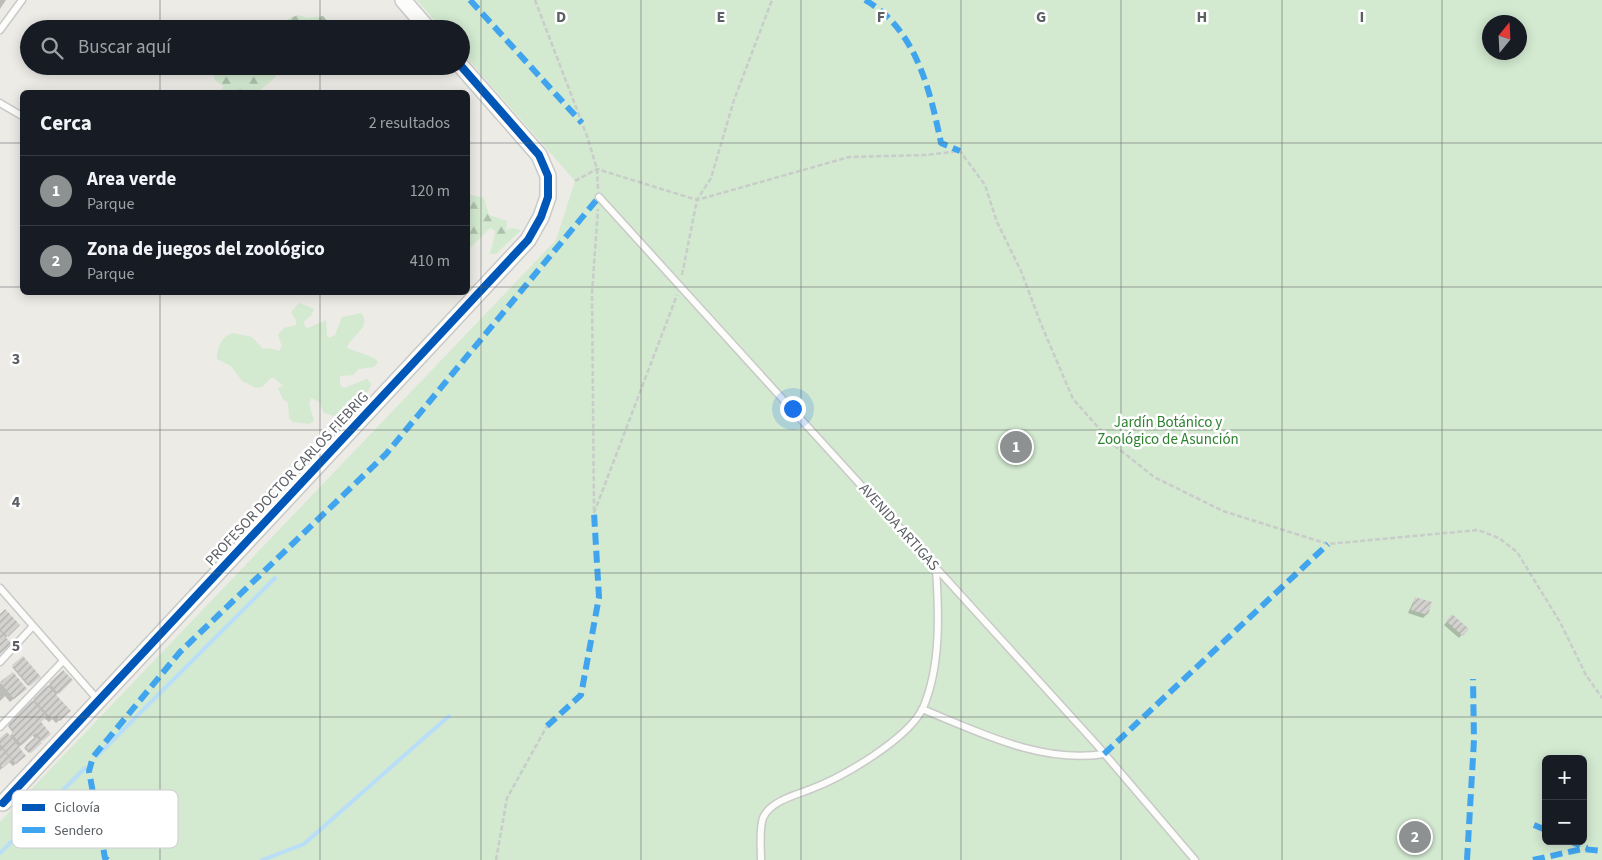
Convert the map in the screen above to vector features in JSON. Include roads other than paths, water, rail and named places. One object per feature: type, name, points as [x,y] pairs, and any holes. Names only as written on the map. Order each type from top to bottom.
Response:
[{"type":"street","points":[[403,0],[420,20]]},
{"type":"street","name":"PROFESOR DOCTOR CARLOS FIEBRIG","points":[[15,790],[528,240],[541,217],[548,197],[548,176],[539,155],[469,75]]},
{"type":"street","name":"PROFESOR DOCTOR CARLOS FIEBRIG","points":[[1,805],[12,793]]},
{"type":"lane","points":[[0,30],[20,1]]},
{"type":"lane","points":[[0,103],[20,115]]},
{"type":"lane","name":"AVENIDA ARTIGAS","points":[[599,197],[1104,754],[1195,860]]},
{"type":"lane","points":[[761,860],[763,818],[774,805],[835,780],[909,728],[922,708],[935,663],[936,568]]},
{"type":"lane","points":[[0,588],[99,701]]},
{"type":"lane","points":[[0,662],[33,626]]},
{"type":"lane","points":[[0,727],[63,661]]},
{"type":"lane","points":[[922,708],[996,739],[1042,752],[1085,757],[1104,754]]},
{"type":"waterway","points":[[98,755],[275,578]]},
{"type":"waterway","points":[[262,860],[304,844],[449,716]]},
{"type":"waterway","points":[[63,790],[85,768]]},
{"type":"waterway","points":[[0,853],[12,841]]},
{"type":"place","name":"Area verde","points":[[1016,447]]},
{"type":"place","name":"Zona de juegos del zoológico","points":[[1415,837]]},
{"type":"park label","name":"Jardín Botánico y Zoológico de Asunción","points":[[1168,430]]}]
